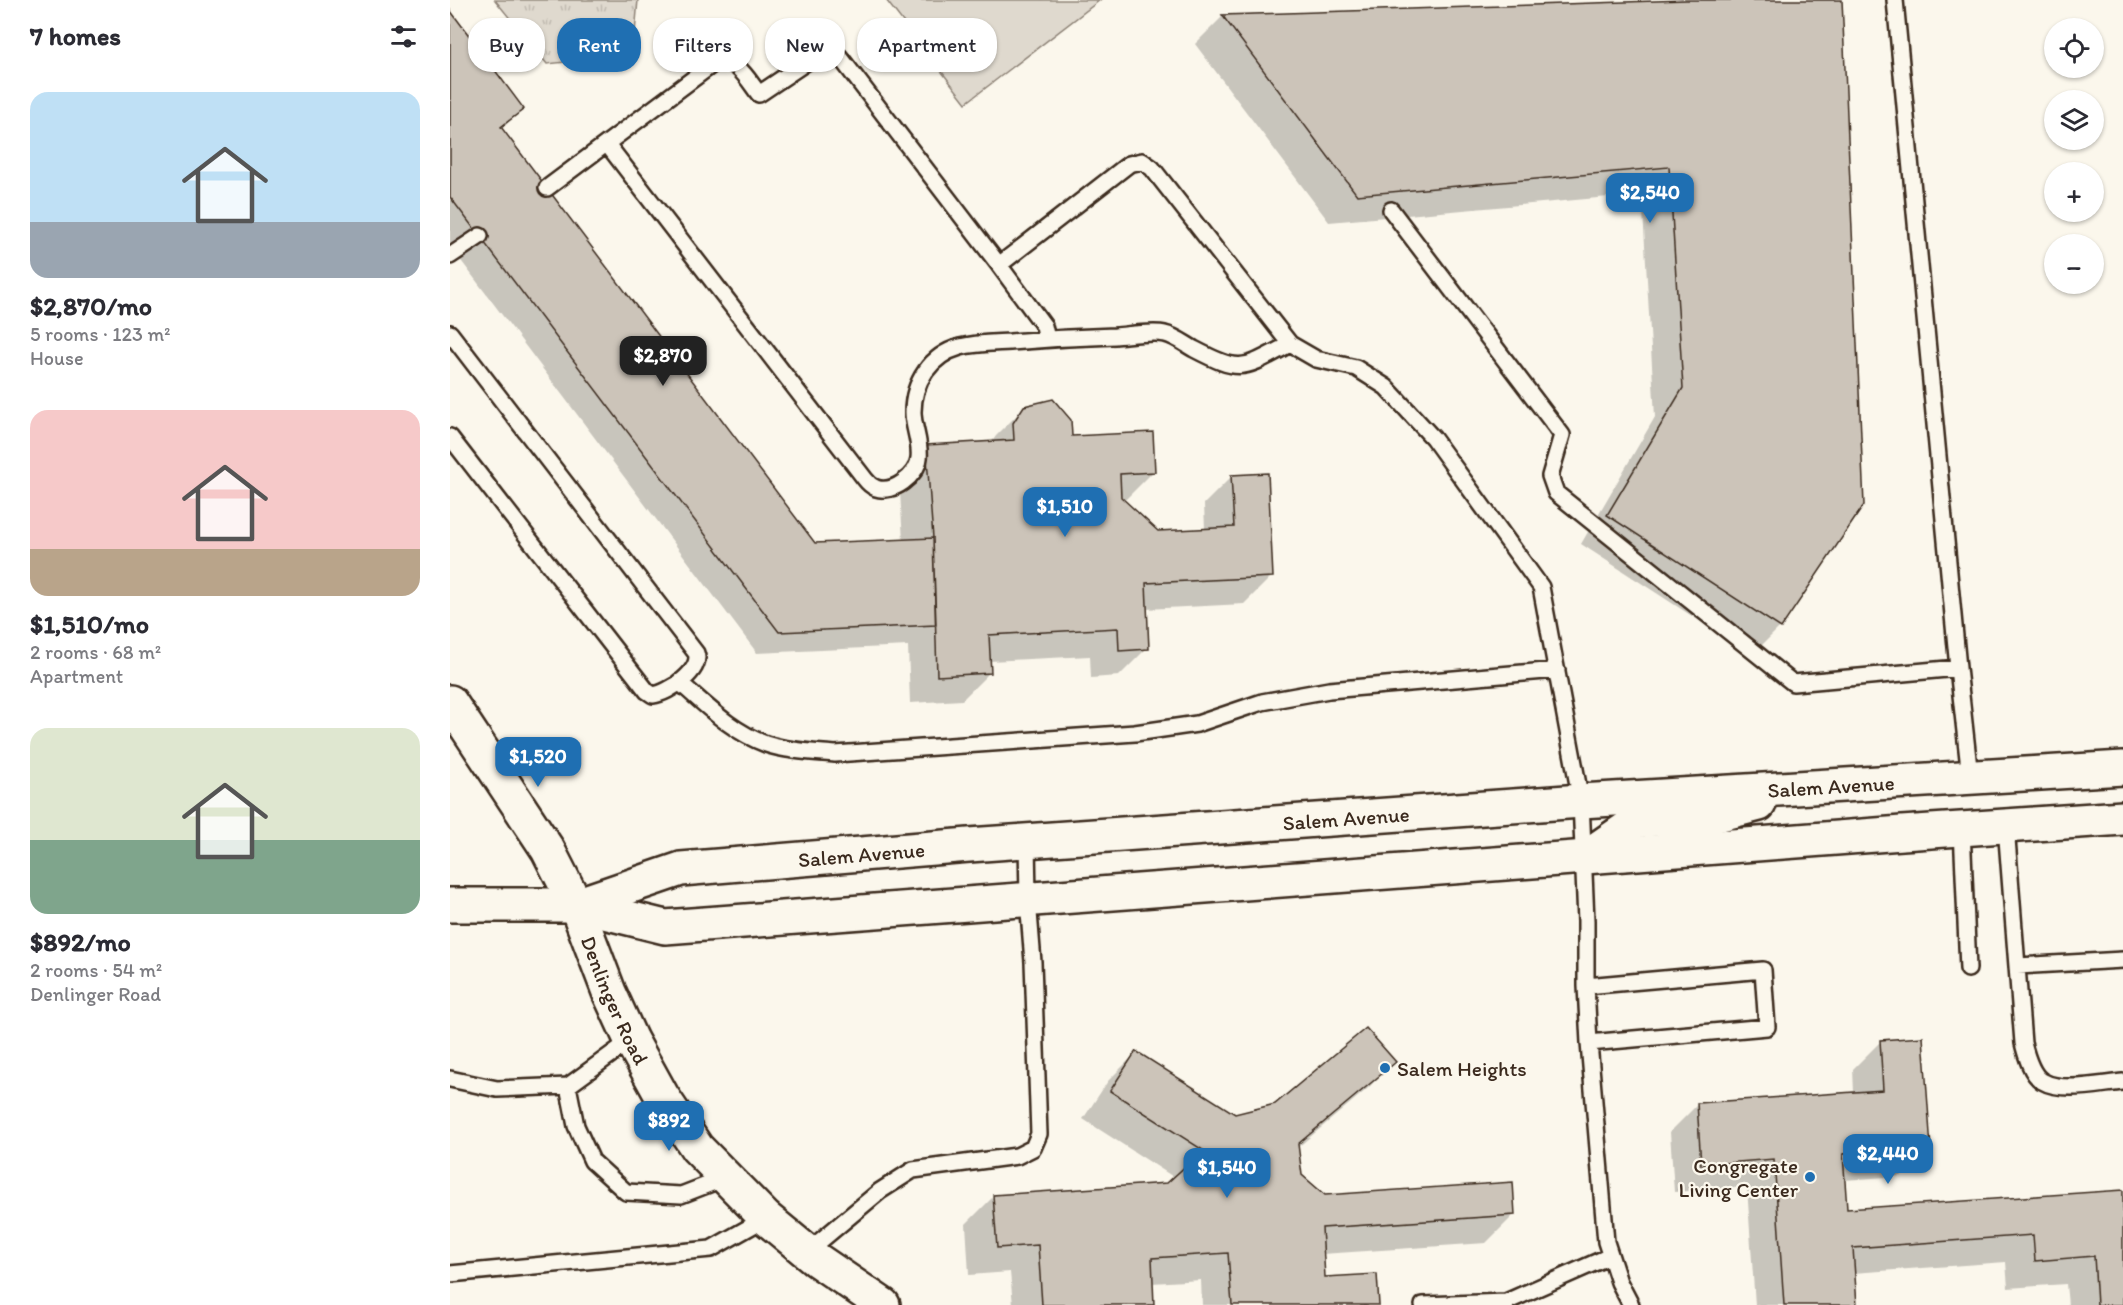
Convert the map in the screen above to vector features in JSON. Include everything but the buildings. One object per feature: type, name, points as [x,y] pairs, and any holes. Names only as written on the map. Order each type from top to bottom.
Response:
[{"type":"main road","name":"Denlinger Road","points":[[450,702],[548,850],[576,905],[609,992],[631,1040],[662,1096],[697,1148],[766,1218],[807,1252],[883,1305]]},
{"type":"main road","name":"Salem Avenue","points":[[576,905],[681,869],[1027,841],[1581,801],[2123,768]]},
{"type":"main road","points":[[1584,858],[1639,820],[1709,817],[1821,786]]},
{"type":"main road","name":"Salem Avenue","points":[[450,905],[576,905],[665,927],[1962,829],[2123,819]]},
{"type":"lane","points":[[1895,0],[1970,777]]},
{"type":"lane","points":[[547,188],[717,62],[726,60],[736,66],[759,94],[817,54],[830,51],[840,57],[999,265],[1044,327],[1047,339]]},
{"type":"lane","points":[[607,144],[865,480],[873,487],[883,490],[906,480],[914,472],[919,458],[913,412],[916,389],[921,378],[934,361],[961,347],[1047,339],[1166,334],[1221,363],[1233,366],[1251,364],[1290,344]]},
{"type":"lane","points":[[999,265],[1129,164],[1142,161],[1152,168],[1290,344],[1316,359],[1356,368],[1386,387],[1433,438],[1541,587],[1581,801],[1589,1043],[1606,1242],[1619,1282],[1631,1305]]},
{"type":"lane","points":[[1391,210],[1562,435],[1550,476],[1556,493],[1793,683],[1958,668]]},
{"type":"lane","points":[[450,256],[480,236]]},
{"type":"lane","points":[[450,333],[696,653],[697,665],[679,682],[661,694],[647,691],[450,437]]},
{"type":"lane","points":[[679,682],[727,724],[767,744],[835,754],[1135,733],[1197,724],[1262,702],[1329,690],[1557,670]]},
{"type":"lane","points":[[2006,826],[2023,1043],[2028,1062],[2041,1080],[2061,1087],[2123,1082]]},
{"type":"lane","points":[[1962,829],[1968,969]]},
{"type":"lane","points":[[807,1252],[880,1191],[914,1170],[1017,1156],[1033,1148],[1039,1134],[1027,841]]},
{"type":"lane","points":[[2017,966],[2123,960]]},
{"type":"lane","points":[[1586,986],[1762,970],[1767,1027],[1589,1043]]},
{"type":"lane","points":[[450,1080],[497,1089],[568,1086],[631,1040]]},
{"type":"lane","points":[[568,1086],[576,1126],[592,1161],[626,1192],[681,1195],[725,1178]]},
{"type":"lane","points":[[450,1274],[711,1249],[766,1218]]},
{"type":"lane","points":[[1423,1305],[1506,1303],[1610,1256]]},
{"type":"green space","points":[[495,0],[638,0],[636,18],[557,18],[557,63],[547,64],[545,62],[545,18],[510,18]]},
{"type":"green space","points":[[886,0],[1100,0],[966,103],[942,72],[997,72],[997,18],[900,18]]},
{"type":"place","name":"Salem Heights","points":[[1385,1068]]},
{"type":"place","name":"Congregate Living Center","points":[[1810,1177]]}]
